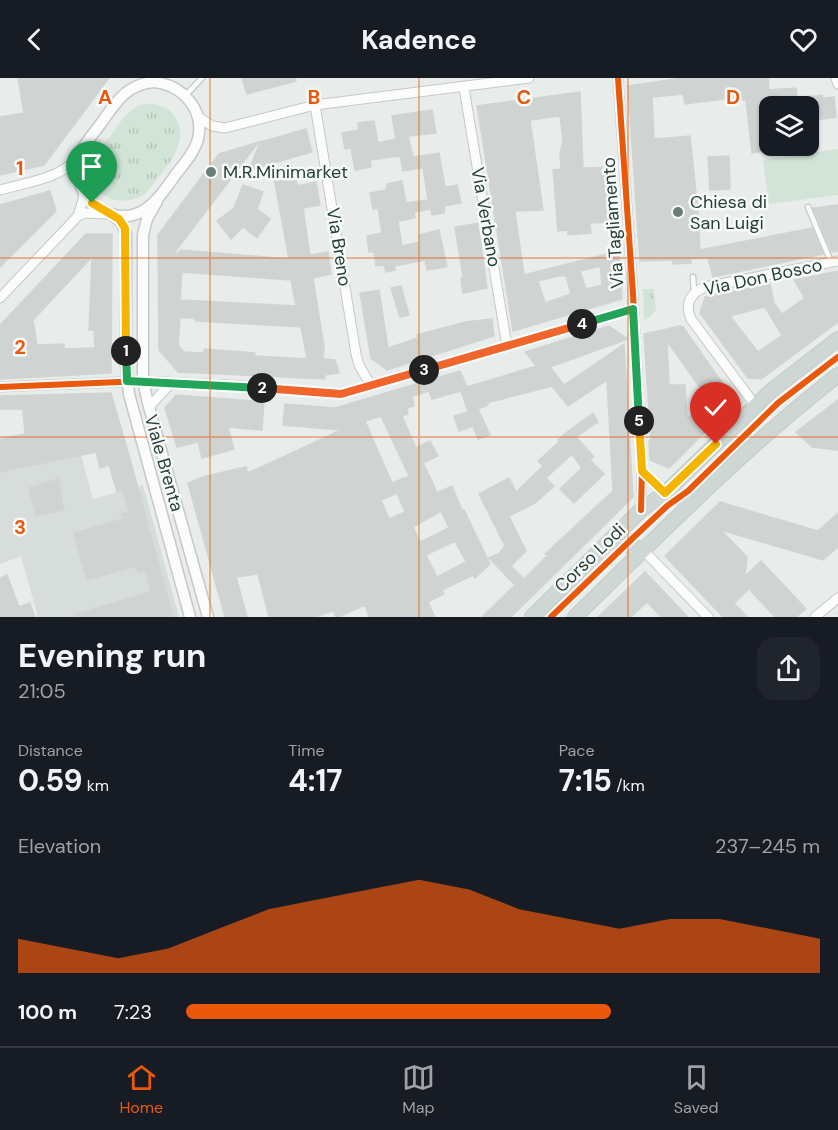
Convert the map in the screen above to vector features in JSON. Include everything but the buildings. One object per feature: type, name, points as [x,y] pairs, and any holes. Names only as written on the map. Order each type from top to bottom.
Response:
[{"type":"main road","name":"Corso Lodi","points":[[532,617],[640,510],[665,493],[755,405],[838,339]]},
{"type":"main road","name":"Corso Lodi","points":[[575,617],[791,411],[838,375]]},
{"type":"main road","points":[[665,493],[693,502]]},
{"type":"main road","points":[[611,540],[643,550]]},
{"type":"street","points":[[197,116],[212,126],[225,128],[315,105],[530,78]]},
{"type":"street","name":"Via Tagliamento","points":[[618,78],[642,471],[640,510]]},
{"type":"street","points":[[836,78],[838,84]]},
{"type":"street","points":[[0,190],[61,172],[76,161],[116,102],[134,83],[150,80],[172,86],[194,106],[199,131],[194,149],[157,201],[136,214],[125,216],[85,213],[78,216],[0,298]]},
{"type":"street","name":"Via Verbano","points":[[464,88],[507,345]]},
{"type":"street","name":"Via Breno","points":[[315,105],[356,354],[359,365],[371,386]]},
{"type":"street","points":[[82,151],[78,173],[84,192],[98,208],[111,214]]},
{"type":"street","points":[[78,216],[84,192]]},
{"type":"street","name":"Viale Brenta","points":[[157,201],[147,219],[143,235],[143,381],[148,407],[208,617]]},
{"type":"street","name":"Viale Brenta","points":[[111,214],[122,223],[126,235],[127,381],[190,617]]},
{"type":"street","name":"Via Don Bosco","points":[[694,292],[715,285],[834,261]]},
{"type":"street","points":[[694,292],[688,307],[691,319],[755,405]]},
{"type":"street","points":[[0,387],[143,381],[230,385],[331,395],[371,386],[633,309]]},
{"type":"street","points":[[148,407],[170,384]]},
{"type":"street","points":[[642,471],[665,493]]},
{"type":"street","points":[[643,550],[708,617]]},
{"type":"street","points":[[815,617],[838,598]]},
{"type":"lane","points":[[185,96],[202,78]]},
{"type":"lane","name":"Via Don Bosco","points":[[808,207],[834,261]]},
{"type":"lane","points":[[693,278],[694,292]]},
{"type":"shaded area","points":[[81,455],[93,499],[143,485],[179,617],[38,617],[21,556],[0,564],[0,472]]},
{"type":"green space","points":[[144,104],[164,107],[173,114],[179,124],[178,145],[168,165],[147,192],[129,200],[110,198],[96,187],[93,167],[96,157],[123,119]]},
{"type":"green space","points":[[838,149],[838,195],[769,204],[763,160],[790,156],[819,156],[819,152]]},
{"type":"green space","points":[[643,289],[654,289],[656,311],[644,321]]},
{"type":"cycle path","points":[[618,78],[633,294],[642,471],[641,510]]},
{"type":"cycle path","points":[[0,387],[143,381],[341,394],[633,309]]},
{"type":"cycle path","points":[[551,617],[667,506],[688,491],[778,403],[838,357]]},
{"type":"place","name":"M.R.Minimarket","points":[[211,172]]},
{"type":"place","name":"Chiesa di San Luigi","points":[[678,212]]},
{"type":"route","points":[[92,203],[119,219],[125,228],[127,381],[230,385],[331,395],[341,394],[633,309],[642,471],[665,493],[716,444]]}]
